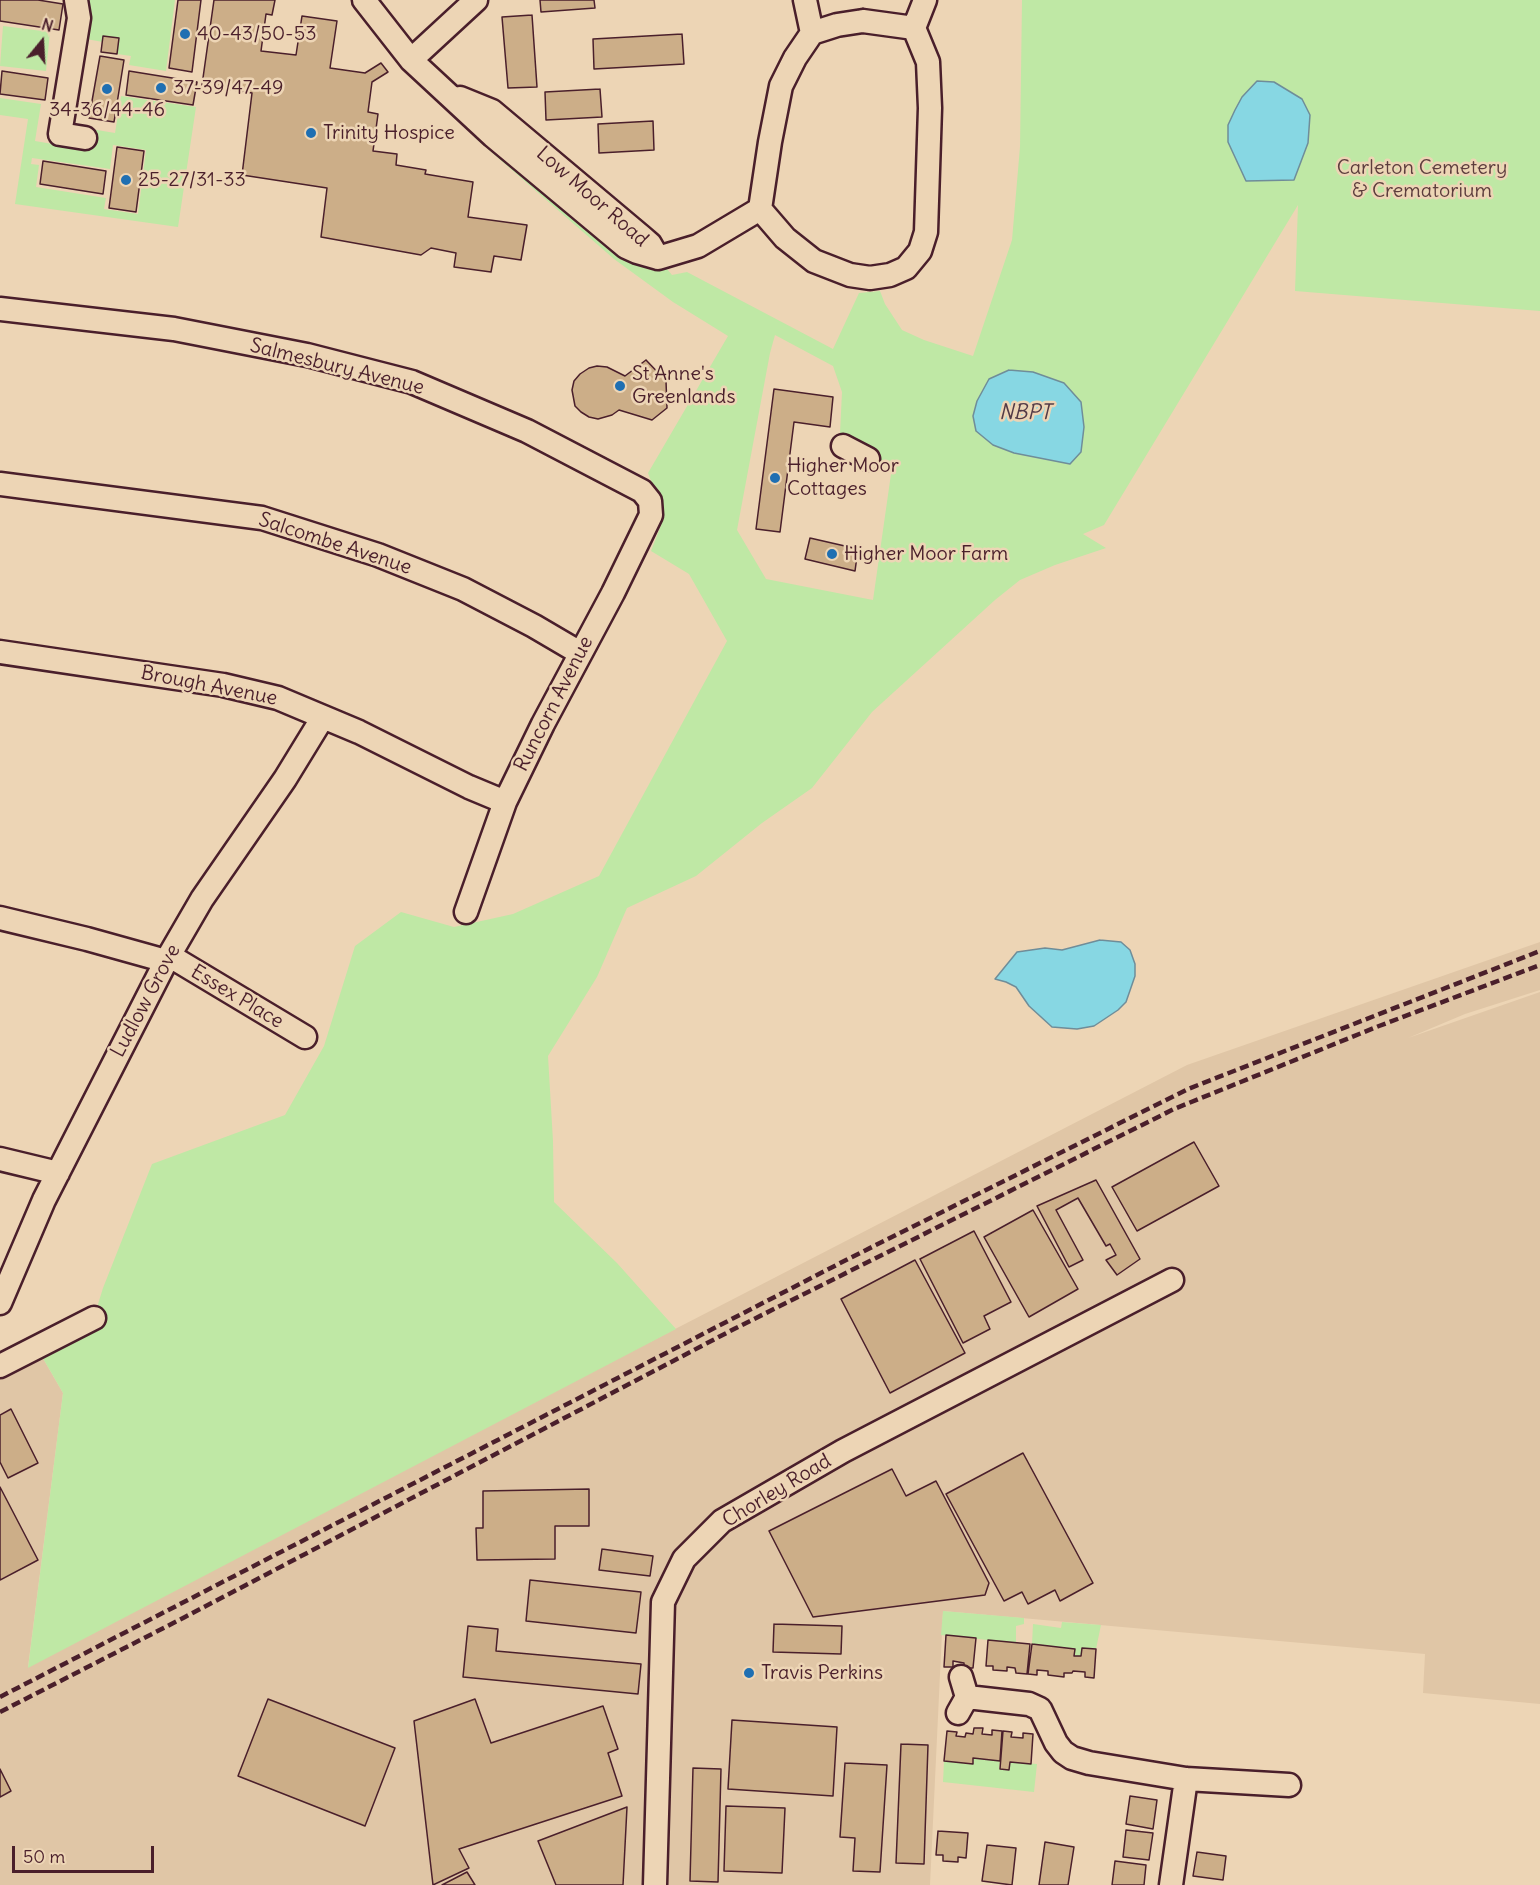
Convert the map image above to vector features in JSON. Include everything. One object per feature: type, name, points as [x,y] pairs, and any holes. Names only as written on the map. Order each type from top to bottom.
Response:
[{"type":"street","points":[[76,0],[79,18],[51,132],[86,138]]},
{"type":"street","name":"Low Moor Road","points":[[364,0],[411,60],[494,136],[626,247],[658,258],[698,246],[760,209]]},
{"type":"street","points":[[411,60],[476,0]]},
{"type":"street","points":[[805,0],[812,33]]},
{"type":"street","points":[[914,28],[863,21],[837,25],[812,33],[795,58],[781,86],[760,209],[785,238],[814,261],[850,275],[870,279],[890,275],[906,268],[920,251],[926,232],[930,108],[928,62],[914,28],[925,0]]},
{"type":"street","name":"Salmesbury Avenue","points":[[0,309],[174,329],[307,355],[412,382],[527,431],[642,491],[650,501]]},
{"type":"street","points":[[843,446],[868,459]]},
{"type":"street","name":"Salcombe Avenue","points":[[0,484],[262,518],[378,555],[463,589],[580,653]]},
{"type":"street","name":"Runcorn Avenue","points":[[466,912],[505,802],[651,515],[650,501]]},
{"type":"street","name":"Brough Avenue","points":[[0,652],[223,685],[278,698],[359,732],[469,787],[505,802]]},
{"type":"street","name":"Ludlow Grove","points":[[0,1303],[44,1200],[168,958],[202,898],[285,779],[323,717]]},
{"type":"street","name":"Essex Place","points":[[0,918],[168,958],[305,1037]]},
{"type":"street","points":[[0,1159],[58,1173]]},
{"type":"street","name":"Chorley Road","points":[[655,1885],[663,1602],[684,1559],[722,1521],[843,1451],[1172,1280]]},
{"type":"street","points":[[0,1366],[94,1317]]},
{"type":"street","points":[[962,1696],[1035,1706],[1040,1709],[1056,1743],[1072,1758],[1114,1769],[1186,1779],[1288,1785]]},
{"type":"street","points":[[1172,1885],[1186,1779]]},
{"type":"shaded area","points":[[1540,942],[1540,990],[1465,1014],[1408,1038],[1540,992],[1540,1704],[1423,1693],[1425,1654],[943,1611],[930,1885],[0,1885],[0,1366],[37,1348],[63,1393],[28,1667],[363,1490],[1187,1065]]},
{"type":"green space","points":[[87,0],[175,0],[166,71],[129,65],[131,56],[117,54],[119,38],[104,36],[103,42],[86,39]]},
{"type":"green space","name":"Carleton Cemetery & Crematorium","points":[[1022,0],[1540,0],[1540,311],[1295,291],[1298,205],[1104,525],[1083,534],[1106,548],[1055,565],[1020,580],[872,712],[812,788],[762,823],[696,876],[627,908],[597,977],[548,1056],[554,1202],[617,1263],[676,1329],[28,1668],[63,1393],[37,1348],[94,1317],[103,1288],[152,1164],[285,1115],[324,1046],[355,946],[401,912],[454,927],[513,914],[599,876],[727,641],[689,574],[651,551],[661,525],[661,507],[648,473],[728,336],[673,302],[614,259],[474,137],[484,127],[658,258],[672,275],[687,272],[833,349],[859,293],[880,291],[885,304],[902,330],[924,340],[973,356],[1012,240],[1020,147]],"holes":[[[775,335],[833,366],[842,392],[840,433],[843,446],[868,459],[892,467],[873,600],[766,579],[737,530]]]},
{"type":"green space","points":[[3,26],[50,32],[46,71],[0,66]]},
{"type":"green space","points":[[121,96],[196,107],[178,227],[15,204],[28,119],[0,115],[0,98],[41,104],[35,141],[88,150],[91,129],[115,133]],"holes":[[[113,145],[146,150],[138,214],[104,209],[106,198],[36,187],[39,165],[31,164],[32,158],[110,169]]]},
{"type":"green space","points":[[943,1611],[1024,1618],[1024,1624],[1016,1626],[1016,1643],[941,1635]]},
{"type":"green space","points":[[1062,1622],[1101,1625],[1096,1649],[1082,1648],[1081,1656],[1074,1656],[1074,1649],[1032,1644],[1033,1624],[1061,1628]]},
{"type":"green space","points":[[973,1758],[1000,1761],[999,1769],[1009,1770],[1010,1762],[1037,1764],[1034,1792],[943,1782],[944,1761],[972,1764]]},
{"type":"water","points":[[1257,81],[1274,82],[1302,99],[1310,115],[1308,143],[1294,180],[1246,181],[1228,142],[1228,125],[1235,110],[1242,97]]},
{"type":"water","name":"NBPT","points":[[1009,370],[1033,372],[1064,383],[1081,402],[1084,427],[1081,452],[1070,464],[1014,453],[993,445],[976,431],[973,416],[977,401],[989,379]]},
{"type":"water","points":[[1100,940],[1121,942],[1130,950],[1135,964],[1135,976],[1126,1002],[1094,1026],[1077,1029],[1052,1027],[1029,1006],[1016,987],[995,979],[1017,952],[1045,948],[1062,950]]},
{"type":"building","points":[[0,0],[38,0],[63,4],[59,30],[0,21]]},
{"type":"building","name":"40-43/50-53","points":[[178,0],[201,0],[192,72],[169,68]]},
{"type":"building","name":"Trinity Hospice","points":[[214,0],[275,0],[272,15],[266,14],[261,51],[296,55],[302,16],[337,21],[330,68],[365,73],[381,63],[388,72],[372,82],[368,112],[378,114],[373,151],[397,154],[396,165],[426,170],[425,174],[473,182],[468,217],[527,225],[521,260],[494,256],[491,272],[454,267],[456,253],[431,248],[421,255],[321,237],[327,188],[242,175],[252,93],[202,85]]},
{"type":"building","points":[[540,0],[594,0],[595,8],[541,12]]},
{"type":"building","points":[[532,15],[537,87],[508,88],[502,17]]},
{"type":"building","points":[[682,34],[684,64],[594,69],[593,39]]},
{"type":"building","points":[[103,36],[119,38],[117,54],[101,52]]},
{"type":"building","name":"34-36/44-46","points":[[100,56],[124,60],[114,122],[89,118]]},
{"type":"building","points":[[2,71],[48,78],[45,100],[0,94]]},
{"type":"building","name":"37-39/47-49","points":[[129,71],[197,82],[193,105],[126,95]]},
{"type":"building","points":[[600,89],[602,117],[546,120],[545,92]]},
{"type":"building","points":[[653,121],[654,150],[599,153],[598,124]]},
{"type":"building","name":"25-27/31-33","points":[[117,147],[144,151],[136,212],[109,208]]},
{"type":"building","points":[[43,161],[106,171],[103,194],[40,184]]},
{"type":"building","name":"St Anne's Greenlands","points":[[646,360],[666,381],[667,408],[652,420],[619,410],[612,415],[598,419],[589,417],[575,406],[572,390],[574,381],[589,368],[607,367],[625,376]]},
{"type":"building","name":"Higher Moor Cottages","points":[[774,389],[833,397],[830,427],[794,422],[780,532],[756,529]]},
{"type":"building","name":"Higher Moor Farm","points":[[810,538],[858,549],[855,571],[805,559]]},
{"type":"building","points":[[1194,1142],[1219,1186],[1137,1231],[1112,1187]]},
{"type":"building","points":[[1096,1180],[1140,1259],[1117,1275],[1106,1260],[1116,1255],[1110,1244],[1106,1246],[1078,1198],[1056,1210],[1083,1260],[1069,1267],[1037,1206]]},
{"type":"building","points":[[1033,1210],[1078,1289],[1029,1317],[984,1237]]},
{"type":"building","points":[[974,1231],[1011,1302],[984,1316],[990,1329],[963,1343],[920,1259]]},
{"type":"building","points":[[915,1260],[965,1353],[890,1393],[841,1299]]},
{"type":"building","points":[[11,1409],[38,1463],[8,1478],[0,1462],[0,1415]]},
{"type":"building","points":[[1023,1453],[1093,1583],[1060,1601],[1055,1590],[1028,1604],[1022,1592],[1004,1601],[946,1494]]},
{"type":"building","points":[[892,1469],[906,1496],[936,1481],[989,1583],[985,1595],[813,1617],[769,1531]]},
{"type":"building","points":[[0,1487],[38,1560],[0,1580]]},
{"type":"building","points":[[589,1489],[589,1526],[555,1526],[555,1559],[477,1560],[476,1528],[483,1528],[483,1491]]},
{"type":"building","points":[[602,1549],[653,1556],[650,1576],[599,1570]]},
{"type":"building","points":[[530,1580],[641,1592],[636,1633],[526,1621]]},
{"type":"building","points":[[774,1624],[842,1626],[841,1654],[773,1652]]},
{"type":"building","points":[[468,1626],[498,1629],[496,1651],[641,1664],[638,1694],[463,1677]]},
{"type":"building","points":[[946,1635],[976,1638],[973,1668],[964,1668],[964,1663],[953,1661],[953,1667],[944,1667]]},
{"type":"building","points":[[988,1640],[1030,1644],[1027,1674],[1016,1673],[1015,1668],[1007,1667],[1007,1671],[993,1670],[993,1666],[986,1666]]},
{"type":"building","points":[[1032,1644],[1075,1649],[1074,1656],[1081,1656],[1082,1648],[1096,1649],[1094,1678],[1085,1677],[1085,1672],[1073,1671],[1064,1673],[1064,1677],[1048,1675],[1048,1671],[1037,1670],[1037,1675],[1028,1674]]},
{"type":"building","points":[[268,1699],[395,1748],[365,1826],[238,1776]]},
{"type":"building","points":[[475,1699],[491,1743],[603,1706],[618,1749],[608,1753],[622,1796],[459,1849],[469,1868],[433,1885],[414,1721]]},
{"type":"building","points":[[732,1720],[837,1727],[833,1796],[728,1789]]},
{"type":"building","points":[[974,1728],[983,1728],[982,1734],[992,1735],[992,1730],[1002,1731],[1000,1761],[973,1758],[973,1764],[944,1761],[947,1731],[957,1732],[956,1736],[965,1737],[966,1733],[973,1734]]},
{"type":"building","points":[[1003,1731],[1012,1732],[1011,1737],[1023,1738],[1023,1733],[1033,1734],[1031,1764],[1010,1762],[1009,1770],[1000,1769]]},
{"type":"building","points":[[901,1744],[928,1745],[924,1864],[896,1863]]},
{"type":"building","points":[[845,1763],[887,1765],[880,1872],[853,1871],[855,1838],[840,1837]]},
{"type":"building","points":[[693,1768],[721,1769],[718,1882],[690,1881]]},
{"type":"building","points":[[0,1769],[11,1791],[0,1797]]},
{"type":"building","points":[[1130,1796],[1157,1800],[1153,1829],[1126,1824]]},
{"type":"building","points":[[726,1806],[785,1808],[782,1873],[724,1871]]},
{"type":"building","points":[[627,1807],[623,1885],[556,1885],[538,1841]]},
{"type":"building","points":[[1126,1830],[1153,1833],[1149,1860],[1123,1857]]},
{"type":"building","points":[[938,1831],[968,1833],[966,1858],[958,1857],[958,1862],[943,1861],[943,1855],[936,1855]]},
{"type":"building","points":[[1045,1842],[1074,1847],[1068,1885],[1039,1885]]},
{"type":"building","points":[[987,1845],[1016,1848],[1012,1885],[982,1881]]},
{"type":"building","points":[[1197,1852],[1226,1856],[1223,1880],[1193,1876]]},
{"type":"building","points":[[1115,1861],[1146,1865],[1144,1885],[1112,1885]]},
{"type":"building","points":[[467,1872],[475,1885],[442,1885]]},
{"type":"railway","points":[[0,1697],[850,1258],[1188,1089],[1540,951]]},
{"type":"railway","points":[[0,1712],[734,1329],[1174,1109],[1379,1026],[1540,965]]},
{"type":"place","name":"40-43/50-53","points":[[185,34]]},
{"type":"place","name":"37-39/47-49","points":[[161,88]]},
{"type":"place","name":"34-36/44-46","points":[[107,89]]},
{"type":"place","name":"Trinity Hospice","points":[[311,133]]},
{"type":"place","name":"25-27/31-33","points":[[126,180]]},
{"type":"place","name":"St Anne's Greenlands","points":[[620,386]]},
{"type":"place","name":"Higher Moor Cottages","points":[[775,478]]},
{"type":"place","name":"Higher Moor Farm","points":[[832,554]]},
{"type":"place","name":"Travis Perkins","points":[[749,1673]]}]
